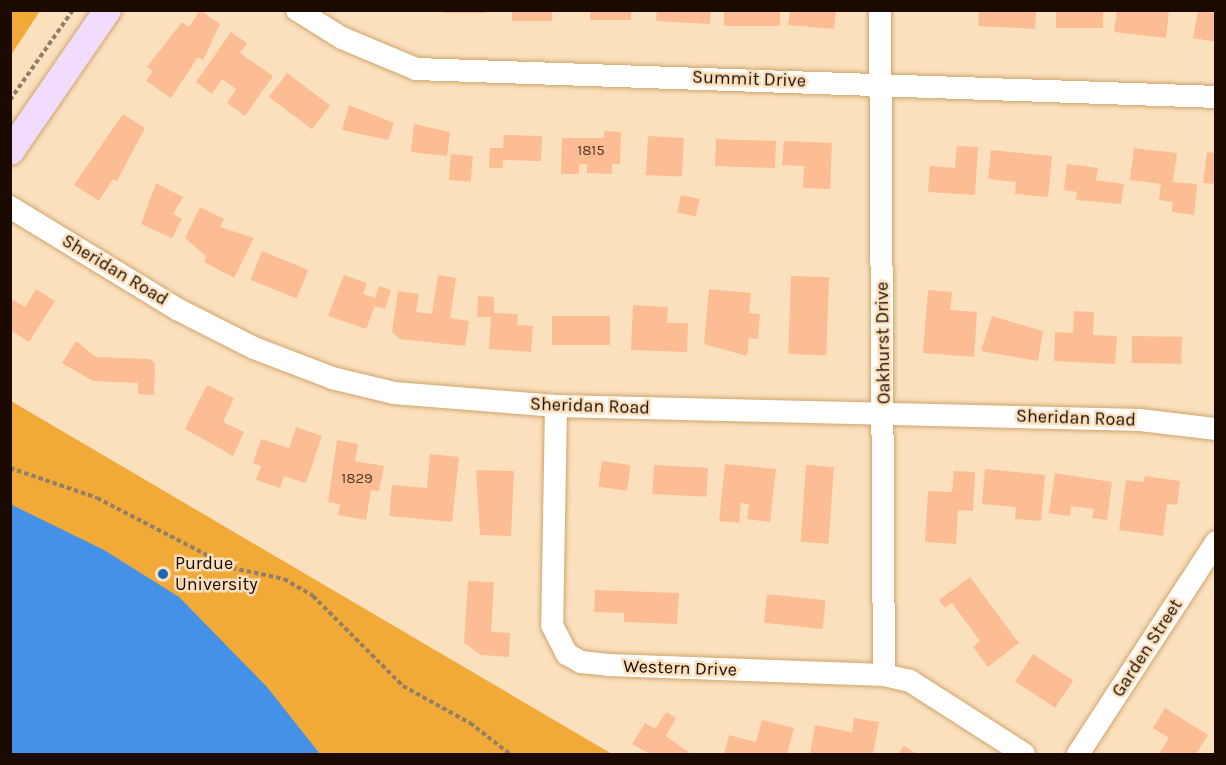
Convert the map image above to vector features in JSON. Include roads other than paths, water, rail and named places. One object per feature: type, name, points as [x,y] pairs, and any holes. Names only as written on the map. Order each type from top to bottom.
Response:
[{"type":"main road","points":[[10,151],[107,10]]},
{"type":"street","name":"Summit Drive","points":[[297,10],[362,49],[416,69],[1215,96]]},
{"type":"street","name":"Oakhurst Drive","points":[[880,10],[884,675]]},
{"type":"street","name":"Sheridan Road","points":[[10,207],[177,309],[332,378],[394,393],[556,406],[1140,420],[1215,429]]},
{"type":"street","name":"Western Drive","points":[[556,406],[552,625],[567,654],[581,662],[609,665],[884,675],[910,681],[1024,754]]},
{"type":"street","name":"Garden Street","points":[[1078,754],[1215,542]]},
{"type":"water","points":[[10,504],[104,550],[179,597],[267,687],[320,754],[11,754]]},
{"type":"place","name":"Purdue University","points":[[163,574]]}]
